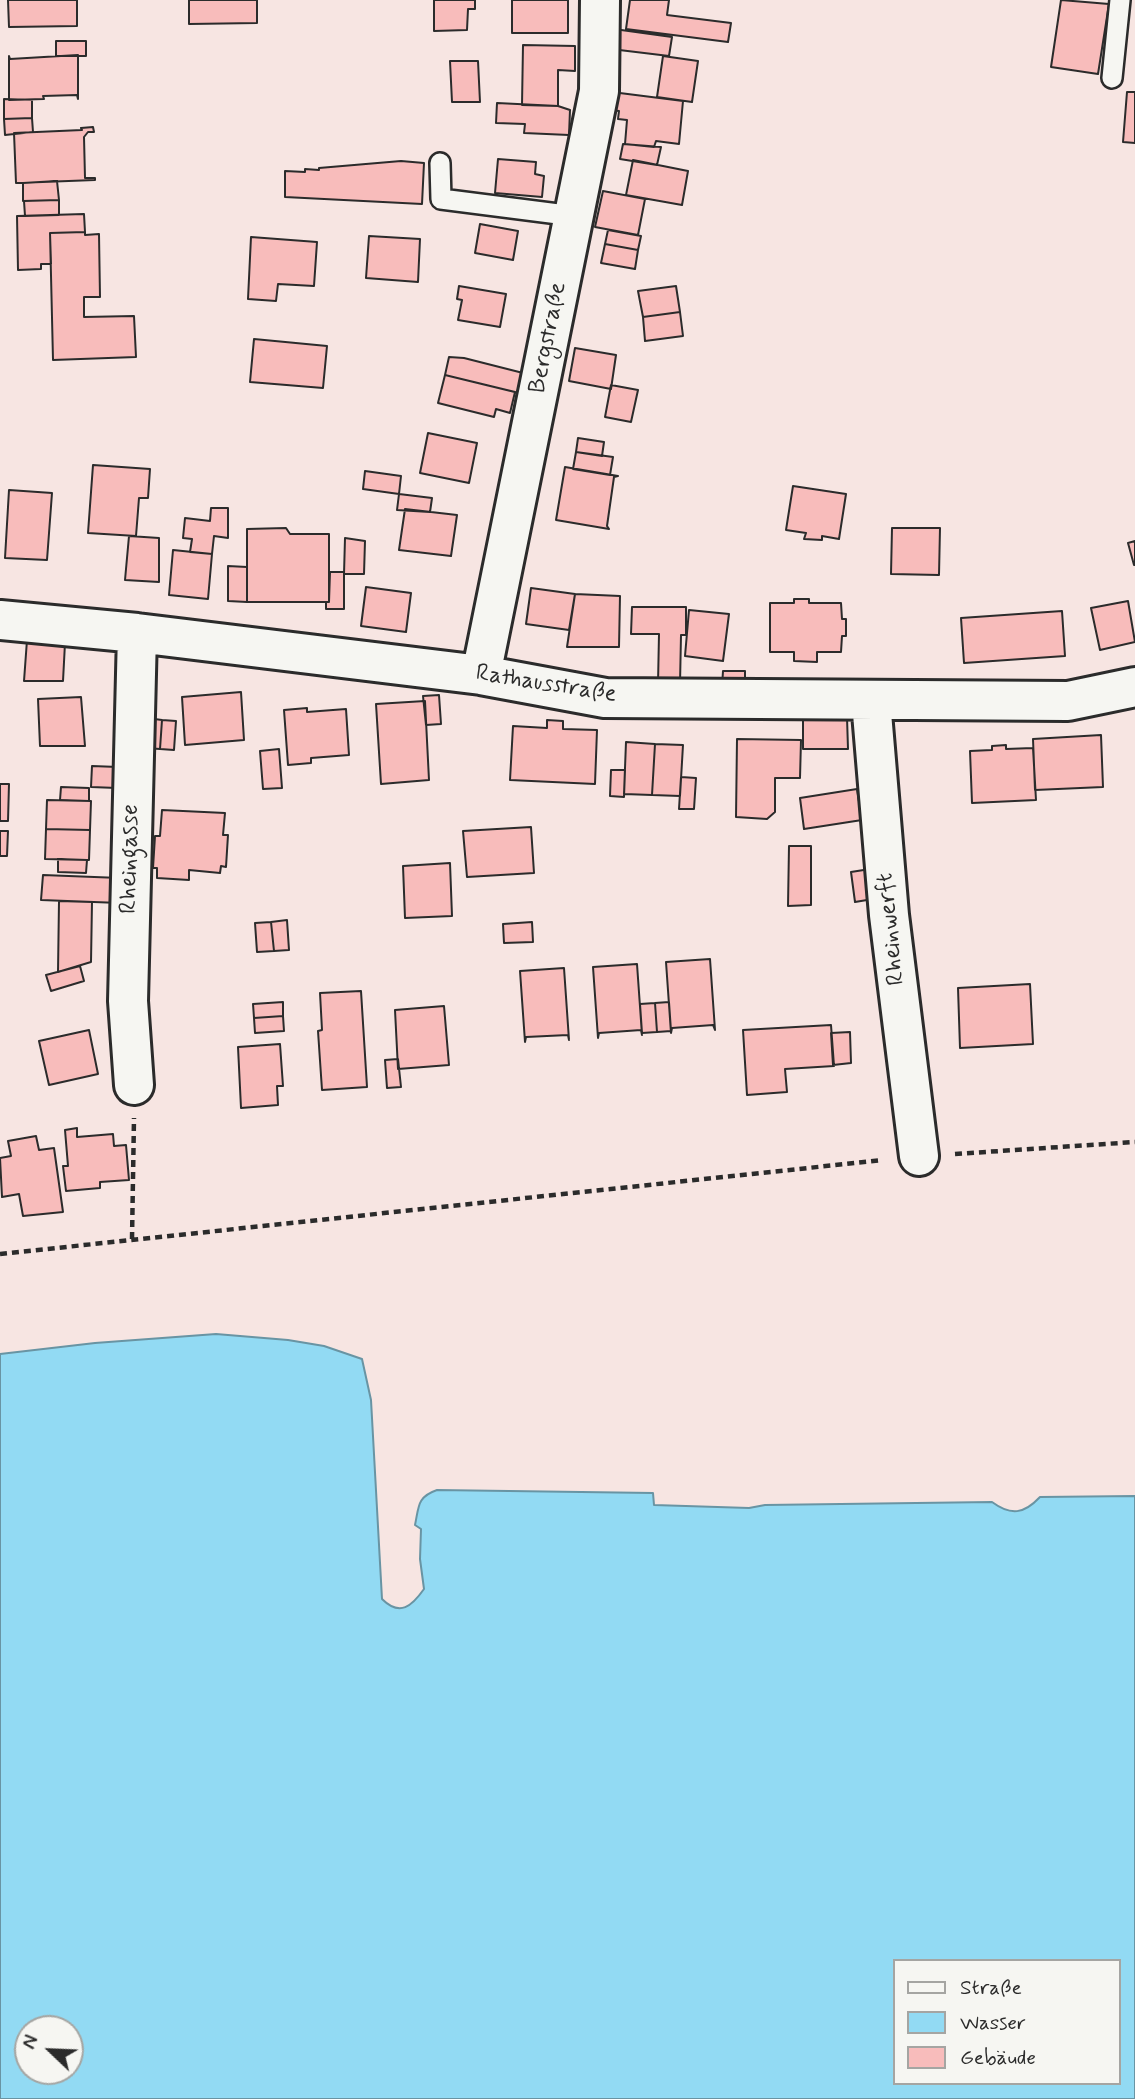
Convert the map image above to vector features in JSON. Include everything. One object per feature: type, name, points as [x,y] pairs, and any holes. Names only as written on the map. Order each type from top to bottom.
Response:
[{"type":"street","name":"Bergstraße","points":[[481,675],[599,91],[600,0]]},
{"type":"street","name":"Rathausstraße","points":[[0,620],[137,633],[481,675],[605,698],[1068,701],[1135,687]]},
{"type":"street","name":"Rheingasse","points":[[134,1085],[128,1001],[137,633]]},
{"type":"street","name":"Rheinwerft","points":[[871,701],[888,915],[919,1156]]},
{"type":"lane","points":[[1112,78],[1120,0]]},
{"type":"lane","points":[[440,163],[441,199],[574,216]]},
{"type":"path","points":[[132,1239],[134,1085]]},
{"type":"path","points":[[0,1254],[919,1156],[1135,1142]]},
{"type":"water","points":[[216,1334],[324,1346],[362,1359],[371,1400],[382,1599],[400,1608],[410,1604],[424,1589],[420,1559],[421,1529],[415,1525],[422,1499],[437,1490],[653,1493],[654,1505],[749,1508],[765,1505],[992,1502],[1011,1511],[1023,1510],[1040,1497],[1135,1496],[1135,2099],[0,2099],[0,1354],[95,1343]]},
{"type":"building","points":[[8,0],[77,0],[77,26],[9,27]]},
{"type":"building","points":[[189,0],[257,0],[257,23],[189,24]]},
{"type":"building","points":[[434,0],[475,0],[475,9],[468,9],[467,30],[434,31]]},
{"type":"building","points":[[512,0],[568,0],[568,33],[512,33]]},
{"type":"building","points":[[630,0],[669,0],[667,15],[731,23],[728,42],[626,29]]},
{"type":"building","points":[[1061,0],[1109,4],[1098,74],[1051,67]]},
{"type":"building","points":[[614,29],[672,37],[669,56],[611,49]]},
{"type":"building","points":[[56,41],[86,41],[86,56],[56,56]]},
{"type":"building","points":[[523,45],[575,46],[575,71],[558,70],[558,106],[522,105]]},
{"type":"building","points":[[78,55],[78,99],[77,95],[9,100],[9,56],[10,59]]},
{"type":"building","points":[[663,56],[698,61],[692,102],[657,97]]},
{"type":"building","points":[[450,61],[478,61],[480,102],[452,102]]},
{"type":"building","points":[[604,91],[683,101],[679,144],[656,141],[654,147],[625,144],[627,120],[618,119],[619,111],[601,109]]},
{"type":"building","points":[[1127,92],[1135,92],[1135,143],[1123,142]]},
{"type":"building","points":[[4,99],[32,100],[32,118],[4,119]]},
{"type":"building","points":[[497,103],[558,106],[570,110],[569,135],[524,133],[525,124],[496,123]]},
{"type":"building","points":[[32,118],[33,132],[5,135],[4,119]]},
{"type":"building","points":[[93,127],[94,132],[88,132],[84,137],[85,178],[95,180],[16,183],[14,133],[82,130],[81,128]]},
{"type":"building","points":[[623,144],[661,147],[657,165],[620,159]]},
{"type":"building","points":[[498,159],[536,162],[535,174],[544,176],[542,197],[495,193]]},
{"type":"building","points":[[633,160],[688,171],[682,205],[626,195]]},
{"type":"building","points":[[401,161],[424,163],[422,204],[285,197],[285,171],[305,172],[305,169],[319,170]]},
{"type":"building","points":[[57,181],[59,200],[23,201],[23,183]]},
{"type":"building","points":[[603,191],[645,199],[638,235],[595,227]]},
{"type":"building","points":[[59,200],[59,215],[25,216],[24,201]]},
{"type":"building","points":[[84,214],[85,232],[50,233],[51,264],[41,264],[41,269],[18,270],[17,216]]},
{"type":"building","points":[[480,224],[518,231],[513,260],[475,253]]},
{"type":"building","points":[[608,230],[641,236],[638,250],[605,244]]},
{"type":"building","points":[[85,232],[85,235],[99,234],[100,297],[84,297],[84,317],[134,316],[136,357],[53,360],[50,233]]},
{"type":"building","points":[[369,236],[420,239],[418,282],[366,278]]},
{"type":"building","points":[[251,237],[317,242],[314,286],[278,284],[276,301],[248,299]]},
{"type":"building","points":[[605,244],[638,250],[635,269],[601,263]]},
{"type":"building","points":[[459,286],[506,294],[500,327],[458,320],[462,300],[457,299]]},
{"type":"building","points":[[676,286],[680,312],[643,317],[638,291]]},
{"type":"building","points":[[680,312],[683,336],[645,341],[643,317]]},
{"type":"building","points":[[254,339],[327,346],[323,388],[250,382]]},
{"type":"building","points":[[575,348],[616,355],[611,389],[569,381]]},
{"type":"building","points":[[449,357],[464,358],[527,374],[523,394],[445,375]]},
{"type":"building","points":[[445,375],[515,392],[510,413],[496,409],[494,417],[438,403]]},
{"type":"building","points":[[611,385],[638,390],[631,422],[605,417]]},
{"type":"building","points":[[428,433],[477,443],[469,483],[420,473]]},
{"type":"building","points":[[578,438],[604,442],[602,456],[576,452]]},
{"type":"building","points":[[576,452],[613,457],[610,475],[573,469]]},
{"type":"building","points":[[93,465],[150,469],[148,498],[139,498],[136,536],[88,533]]},
{"type":"building","points":[[565,467],[618,476],[614,477],[607,526],[609,529],[556,520]]},
{"type":"building","points":[[365,471],[401,476],[399,494],[363,489]]},
{"type":"building","points":[[793,486],[846,494],[839,539],[822,536],[822,540],[804,539],[806,533],[786,530]]},
{"type":"building","points":[[9,490],[52,493],[47,560],[5,558]]},
{"type":"building","points":[[399,494],[432,498],[430,512],[397,510]]},
{"type":"building","points":[[211,508],[228,508],[228,538],[214,536],[212,554],[190,552],[192,539],[183,538],[185,518],[210,521]]},
{"type":"building","points":[[405,509],[457,515],[451,556],[399,550]]},
{"type":"building","points":[[286,528],[290,534],[329,534],[329,602],[247,602],[247,529]]},
{"type":"building","points":[[892,528],[940,528],[939,575],[891,574]]},
{"type":"building","points":[[129,536],[159,538],[159,582],[125,580]]},
{"type":"building","points":[[345,538],[365,541],[364,574],[344,574]]},
{"type":"building","points":[[1135,541],[1135,565],[1134,565],[1128,543]]},
{"type":"building","points":[[173,550],[212,554],[208,599],[169,595]]},
{"type":"building","points":[[228,566],[247,567],[247,602],[228,601]]},
{"type":"building","points":[[330,572],[344,572],[344,609],[326,609],[326,602],[329,602]]},
{"type":"building","points":[[366,587],[411,593],[406,632],[361,626]]},
{"type":"building","points":[[531,588],[575,594],[569,630],[526,624]]},
{"type":"building","points":[[575,594],[620,596],[619,647],[567,647]]},
{"type":"building","points":[[794,599],[809,599],[809,603],[841,603],[842,619],[846,619],[846,636],[842,636],[841,652],[817,652],[817,662],[794,661],[794,652],[770,652],[770,603],[794,603]]},
{"type":"building","points":[[1128,601],[1135,642],[1100,650],[1091,608]]},
{"type":"building","points":[[632,607],[686,607],[686,635],[681,635],[680,684],[658,684],[659,634],[631,634]]},
{"type":"building","points":[[689,610],[729,614],[723,661],[685,656]]},
{"type":"building","points":[[1062,611],[1065,656],[964,663],[961,618]]},
{"type":"building","points":[[27,640],[65,643],[63,681],[24,681]]},
{"type":"building","points":[[723,671],[745,671],[745,687],[722,687]]},
{"type":"building","points":[[241,692],[244,740],[185,745],[182,697]]},
{"type":"building","points":[[439,695],[441,724],[426,725],[423,696]]},
{"type":"building","points":[[81,697],[85,746],[40,746],[38,699]]},
{"type":"building","points":[[425,701],[429,780],[381,784],[376,704]]},
{"type":"building","points":[[307,708],[307,712],[346,709],[349,755],[311,758],[311,763],[288,765],[284,710]]},
{"type":"building","points":[[803,717],[847,717],[848,749],[803,749]]},
{"type":"building","points":[[147,718],[162,720],[160,749],[146,748]]},
{"type":"building","points":[[162,720],[176,721],[174,750],[160,749]]},
{"type":"building","points":[[547,720],[563,721],[563,729],[597,730],[595,784],[510,780],[513,726],[547,728]]},
{"type":"building","points":[[1101,735],[1103,787],[1035,790],[1033,739]]},
{"type":"building","points":[[737,739],[801,740],[800,778],[775,778],[775,812],[767,819],[736,817]]},
{"type":"building","points":[[626,742],[655,744],[652,795],[624,794]]},
{"type":"building","points":[[655,744],[683,745],[680,796],[652,795]]},
{"type":"building","points":[[1006,745],[1006,749],[1033,748],[1036,800],[972,803],[970,751],[992,750],[992,746]]},
{"type":"building","points":[[279,749],[282,788],[263,789],[260,751]]},
{"type":"building","points":[[92,766],[118,767],[117,788],[91,787]]},
{"type":"building","points":[[611,770],[625,770],[624,797],[610,796]]},
{"type":"building","points":[[681,777],[696,778],[694,809],[679,809]]},
{"type":"building","points":[[0,784],[9,784],[8,821],[0,821]]},
{"type":"building","points":[[61,787],[89,788],[89,801],[60,800]]},
{"type":"building","points":[[857,789],[862,820],[804,829],[800,798]]},
{"type":"building","points":[[47,800],[91,801],[90,830],[46,829]]},
{"type":"building","points":[[162,810],[225,813],[223,835],[228,835],[226,867],[221,866],[220,873],[189,870],[189,880],[157,878],[157,868],[153,868],[155,836],[160,836]]},
{"type":"building","points":[[531,827],[534,873],[467,877],[463,831]]},
{"type":"building","points":[[46,829],[90,830],[89,860],[45,859]]},
{"type":"building","points":[[0,831],[8,831],[7,856],[0,856]]},
{"type":"building","points":[[789,846],[811,846],[811,905],[788,906]]},
{"type":"building","points":[[58,859],[87,860],[86,873],[58,872]]},
{"type":"building","points":[[450,863],[452,916],[405,918],[403,866]]},
{"type":"building","points":[[870,869],[873,899],[855,902],[851,872]]},
{"type":"building","points":[[43,875],[120,878],[120,903],[41,900]]},
{"type":"building","points":[[59,901],[92,902],[91,962],[58,972]]},
{"type":"building","points":[[287,920],[289,950],[274,951],[271,922]]},
{"type":"building","points":[[271,922],[274,951],[257,952],[255,923]]},
{"type":"building","points":[[532,922],[533,942],[504,943],[503,924]]},
{"type":"building","points":[[710,959],[715,1030],[713,1025],[672,1028],[671,1033],[666,962]]},
{"type":"building","points":[[637,964],[642,1035],[641,1030],[599,1033],[598,1038],[593,967]]},
{"type":"building","points":[[80,966],[84,981],[51,991],[46,975]]},
{"type":"building","points":[[564,968],[569,1040],[568,1035],[526,1037],[525,1042],[520,971]]},
{"type":"building","points":[[1030,984],[1033,1044],[960,1048],[958,988]]},
{"type":"building","points":[[361,991],[367,1087],[322,1090],[318,1031],[322,1030],[320,993]]},
{"type":"building","points":[[283,1002],[283,1016],[254,1018],[253,1004]]},
{"type":"building","points":[[669,1002],[671,1031],[657,1032],[655,1003]]},
{"type":"building","points":[[655,1003],[657,1032],[642,1033],[640,1004]]},
{"type":"building","points":[[444,1006],[449,1065],[398,1069],[395,1010]]},
{"type":"building","points":[[283,1016],[284,1031],[255,1033],[254,1018]]},
{"type":"building","points":[[831,1025],[834,1066],[785,1069],[787,1092],[747,1095],[743,1030]]},
{"type":"building","points":[[89,1030],[98,1074],[49,1085],[39,1041]]},
{"type":"building","points":[[850,1032],[851,1063],[833,1065],[831,1033]]},
{"type":"building","points":[[280,1044],[283,1086],[277,1086],[278,1105],[241,1108],[238,1047]]},
{"type":"building","points":[[398,1059],[401,1087],[387,1088],[385,1060]]},
{"type":"building","points":[[77,1128],[77,1137],[113,1134],[114,1146],[126,1145],[129,1180],[100,1182],[100,1188],[66,1191],[63,1166],[68,1166],[65,1130]]},
{"type":"building","points":[[36,1136],[39,1150],[54,1148],[63,1212],[23,1216],[19,1194],[2,1197],[0,1158],[11,1156],[8,1141]]}]
